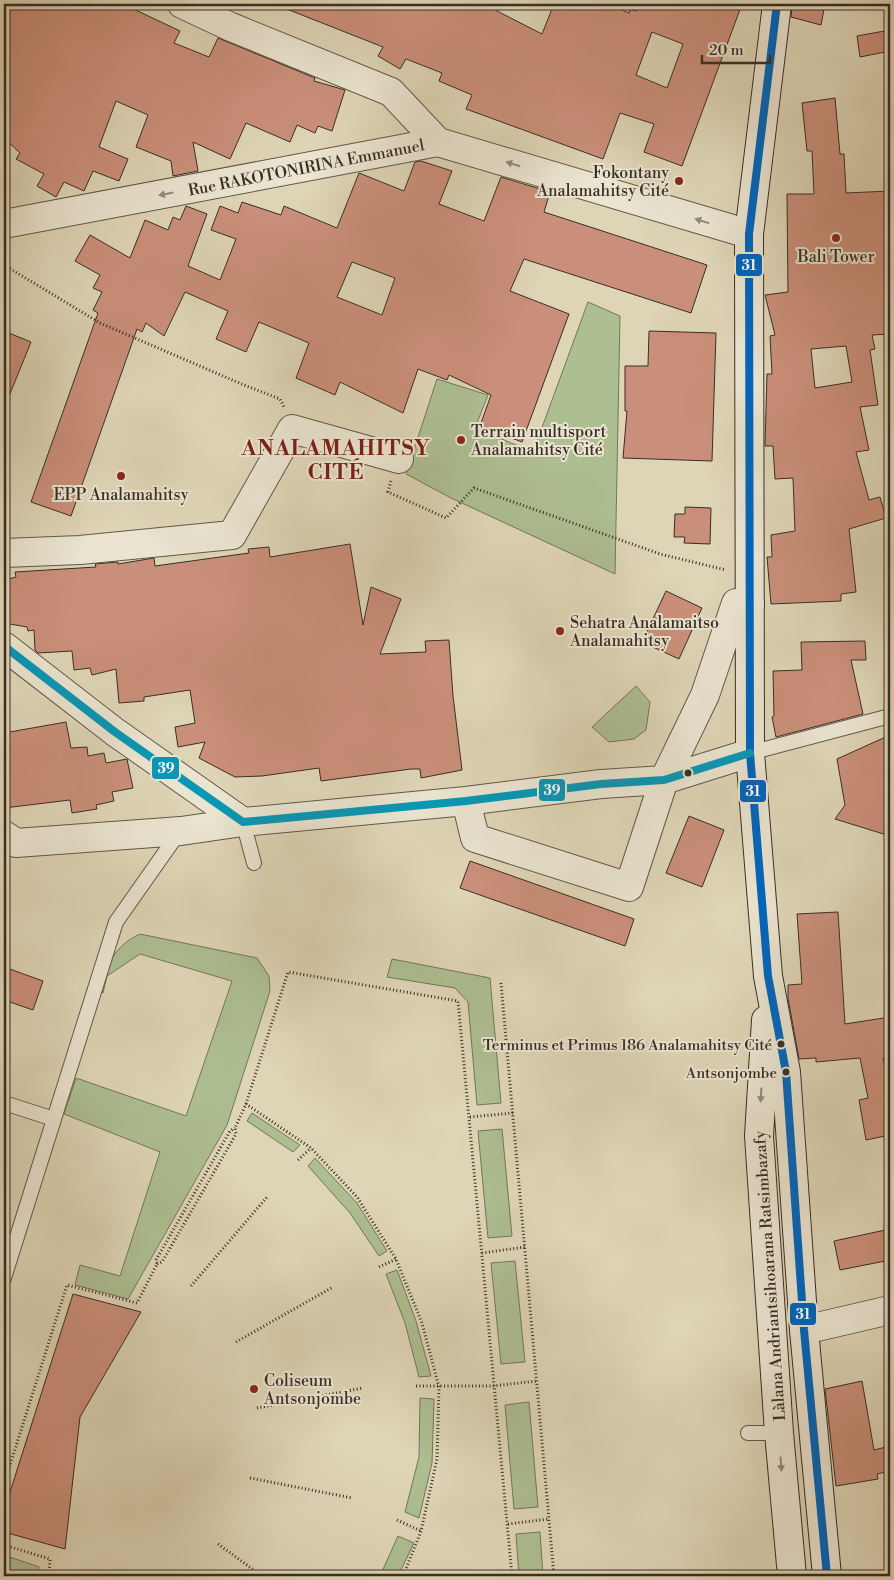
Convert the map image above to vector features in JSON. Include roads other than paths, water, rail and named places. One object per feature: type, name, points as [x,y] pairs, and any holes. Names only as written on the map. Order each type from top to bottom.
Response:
[{"type":"street","points":[[182,4],[231,27],[391,92],[438,142]]},
{"type":"street","name":"Làlana Andriantsihoarana Ratsimbazafy","points":[[777,4],[749,234],[750,753],[768,976],[786,1072],[804,1330],[827,1576]]},
{"type":"street","name":"Rue RAKOTONIRINA Emmanuel","points":[[4,224],[438,142],[749,234]]},
{"type":"street","points":[[4,553],[80,550],[232,534],[292,429],[399,459]]},
{"type":"street","points":[[466,801],[475,838],[629,887],[664,780],[705,695],[736,603],[750,604]]},
{"type":"street","points":[[4,646],[115,732],[243,822]]},
{"type":"street","points":[[4,835],[16,843],[180,830],[243,822],[466,801],[601,784],[664,780],[750,753]]},
{"type":"street","name":"Làlana Andriantsihoarana Ratsimbazafy","points":[[768,976],[759,1136],[779,1433],[792,1576]]},
{"type":"street","points":[[804,1330],[890,1310]]},
{"type":"lane","points":[[750,753],[890,716]]},
{"type":"lane","points":[[243,822],[254,862]]},
{"type":"lane","points":[[4,1278],[116,922],[180,830]]},
{"type":"lane","points":[[4,1103],[54,1119]]},
{"type":"lane","points":[[748,1433],[779,1433]]},
{"type":"place","name":"Fokontany Analamahitsy Cité","points":[[679,181]]},
{"type":"place","name":"Bali Tower","points":[[836,238]]},
{"type":"place","name":"Terrain multisport Analamahitsy Cité","points":[[461,440]]},
{"type":"place","name":"EPP Analamahitsy","points":[[121,476]]},
{"type":"place","name":"Sehatra Analamaitso Analamahitsy","points":[[560,631]]},
{"type":"place","name":"Terminus et Primus 186 Analamahitsy Cité","points":[[781,1044]]},
{"type":"place","name":"Antsonjombe","points":[[786,1072]]},
{"type":"place","name":"Coliseum Antsonjombe","points":[[254,1389]]},
{"type":"district","name":"ANALAMAHITSY CITÉ","points":[[336,460]]}]
